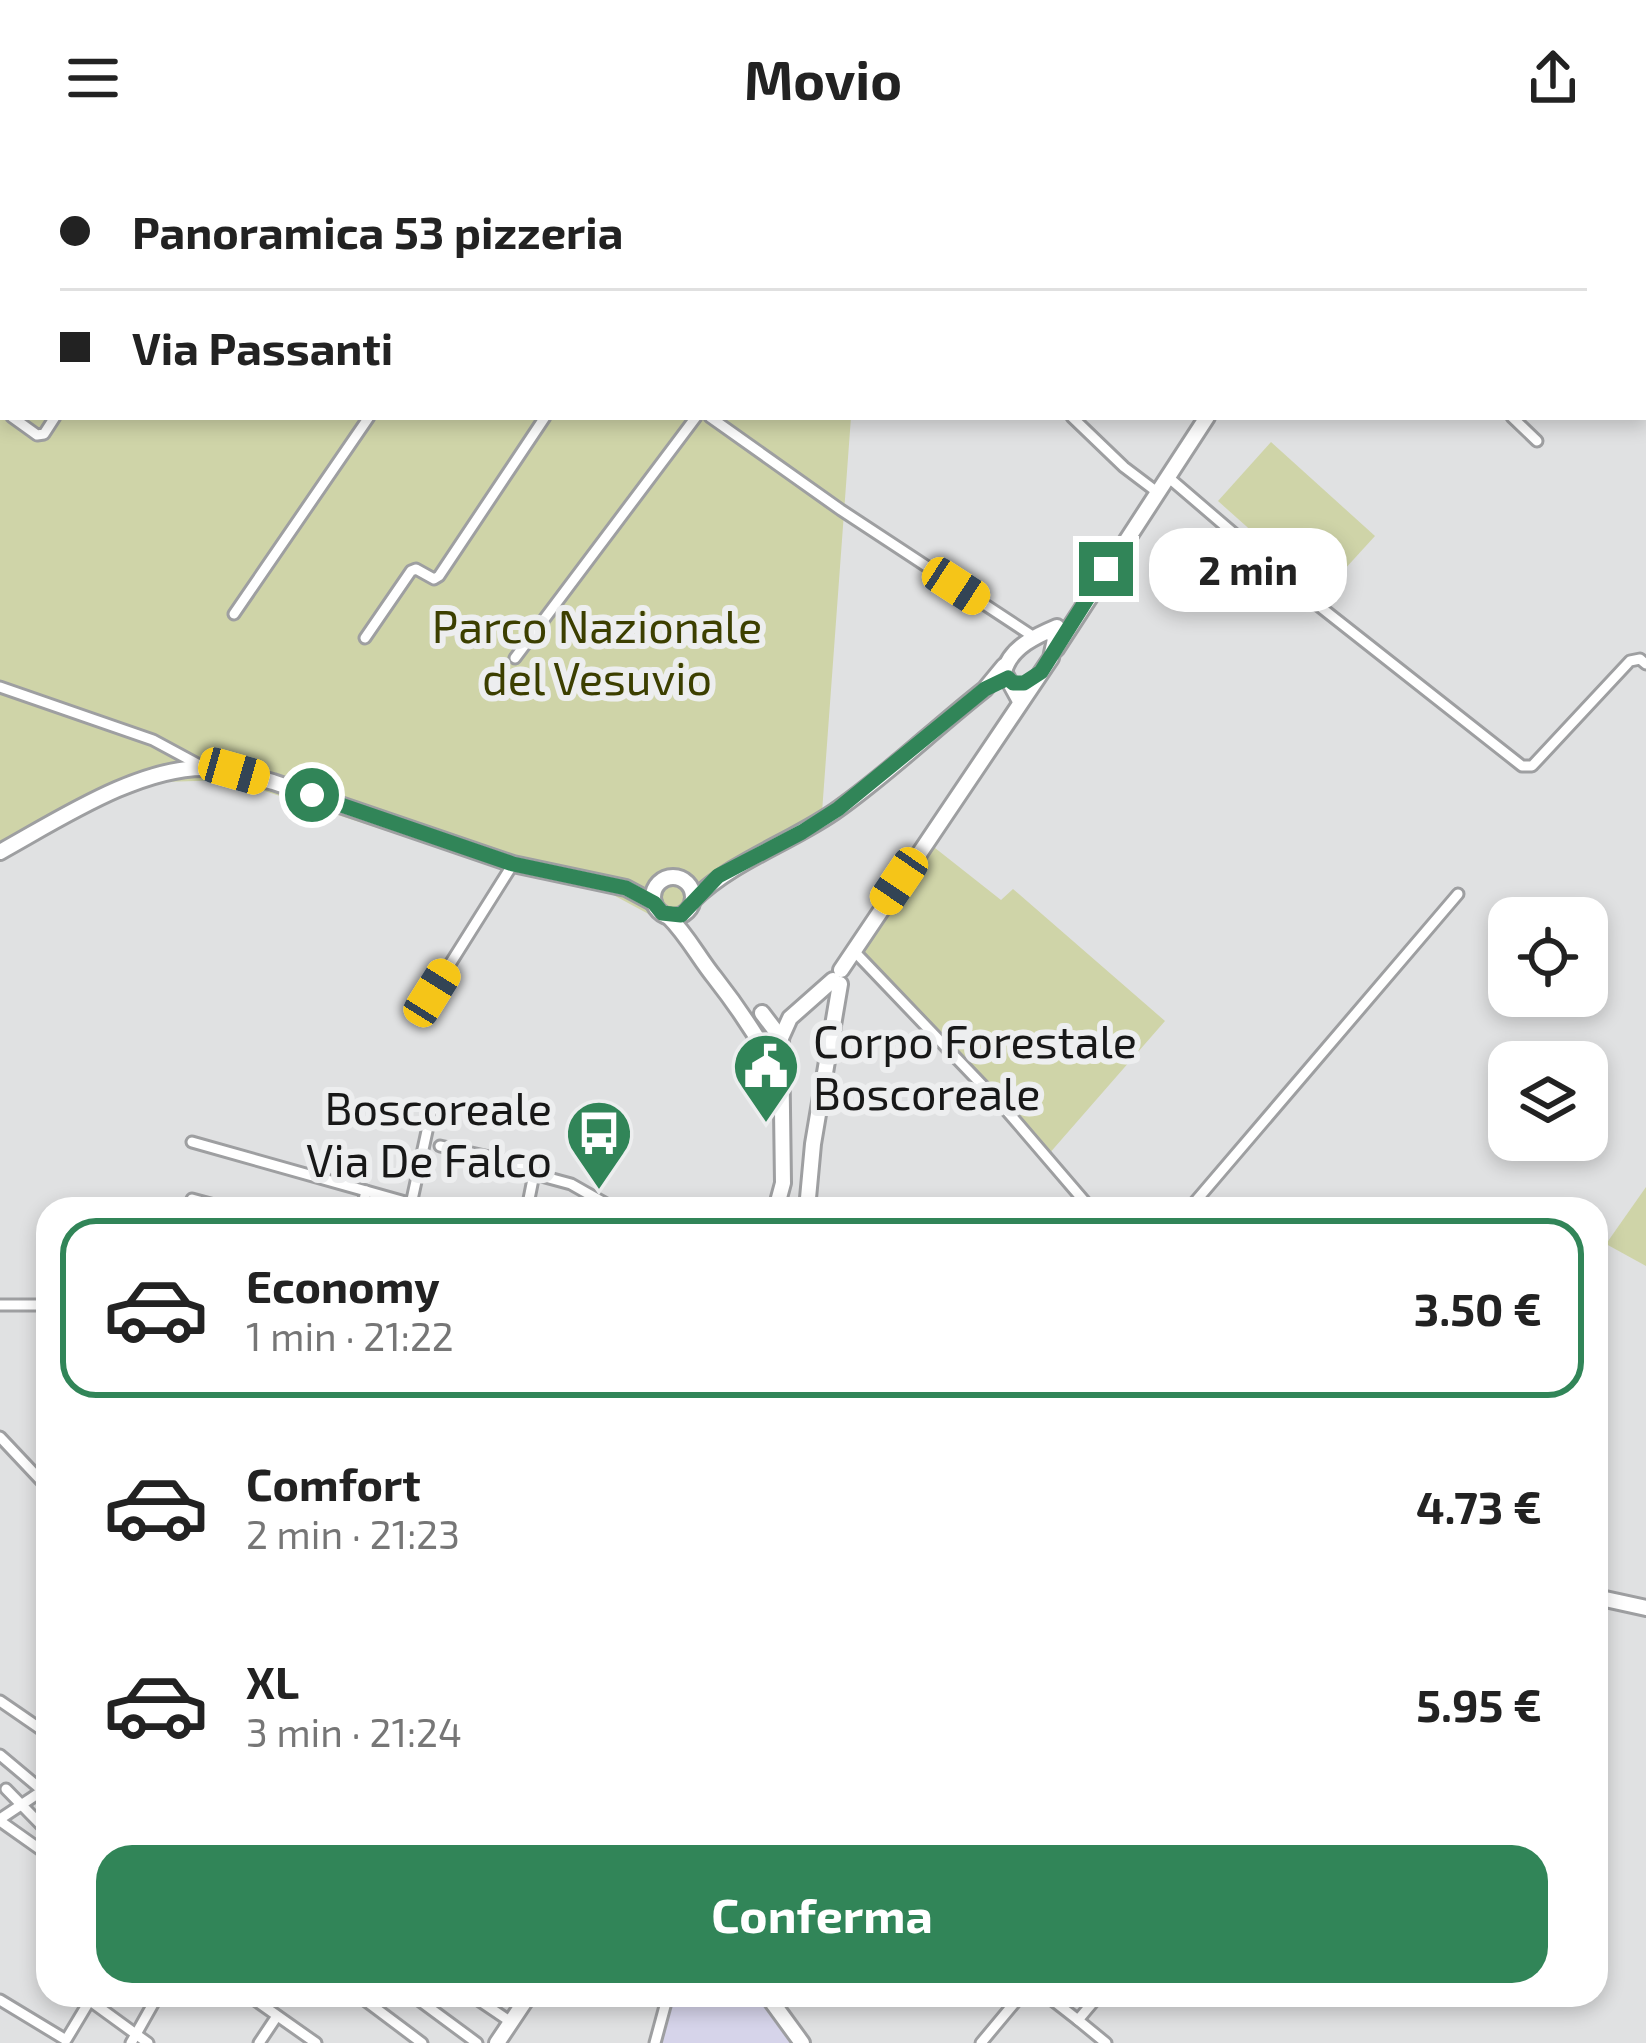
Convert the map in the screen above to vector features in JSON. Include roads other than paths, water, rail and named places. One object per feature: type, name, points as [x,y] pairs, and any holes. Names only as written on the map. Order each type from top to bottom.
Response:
[{"type":"street","points":[[16,420],[38,435],[53,420]]},
{"type":"street","points":[[235,614],[367,420]]},
{"type":"street","points":[[365,638],[411,571],[434,579],[439,576],[543,420]]},
{"type":"street","points":[[515,658],[694,420]]},
{"type":"street","points":[[714,420],[1034,637]]},
{"type":"street","points":[[1075,420],[1157,491]]},
{"type":"street","points":[[808,1197],[838,978],[1205,420]]},
{"type":"street","points":[[1515,420],[1537,441]]},
{"type":"street","points":[[1168,477],[1309,598],[1522,766],[1532,766],[1630,661],[1640,658],[1646,664]]},
{"type":"street","points":[[668,916],[681,915],[718,876],[838,809],[985,689],[1008,676],[1034,637],[1051,631],[1080,608]]},
{"type":"street","points":[[1051,631],[1055,639],[1051,658]]},
{"type":"street","points":[[1008,676],[1024,683],[1041,672]]},
{"type":"street","points":[[1008,676],[1020,701]]},
{"type":"street","points":[[0,687],[153,740],[203,767]]},
{"type":"street","points":[[0,852],[128,786],[162,774],[203,767],[273,782],[513,864],[626,888],[654,903],[692,939],[758,1036],[781,1081]]},
{"type":"street","points":[[430,996],[513,864]]},
{"type":"street","points":[[626,888],[718,876]]},
{"type":"street","points":[[681,878],[691,887],[692,939]]},
{"type":"street","points":[[654,903],[654,891],[662,880]]},
{"type":"street","points":[[1199,1197],[1458,894]]},
{"type":"street","points":[[853,950],[1007,1111],[1081,1197]]},
{"type":"street","points":[[780,1197],[784,1184],[781,1038],[790,1018],[838,978]]},
{"type":"street","points":[[737,1004],[790,1018]]},
{"type":"street","points":[[762,1013],[781,1038]]},
{"type":"street","points":[[758,1036],[781,1038]]},
{"type":"street","points":[[413,1197],[432,1108],[449,1111]]},
{"type":"street","points":[[192,1142],[384,1197]]},
{"type":"street","points":[[440,1146],[525,1166],[534,1174],[572,1184],[594,1197]]},
{"type":"street","points":[[529,1197],[534,1174]]},
{"type":"street","points":[[365,1197],[366,1191]]},
{"type":"street","points":[[0,1304],[36,1305]]},
{"type":"street","points":[[0,1437],[36,1475]]},
{"type":"street","points":[[1608,1600],[1646,1608]]},
{"type":"street","points":[[0,1701],[36,1726]]},
{"type":"street","points":[[0,1755],[36,1782]]},
{"type":"street","points":[[6,1790],[36,1818]]},
{"type":"street","points":[[36,1796],[0,1820],[36,1847]]},
{"type":"street","points":[[0,2019],[4,2003],[66,2040],[86,2007]]},
{"type":"street","points":[[100,2007],[133,2039],[148,2043]]},
{"type":"street","points":[[133,2039],[151,2007]]},
{"type":"street","points":[[265,2007],[316,2043]]},
{"type":"street","points":[[374,2007],[422,2043]]},
{"type":"street","points":[[428,2007],[477,2043]]},
{"type":"street","points":[[489,2007],[511,2022]]},
{"type":"street","points":[[497,2043],[521,2007]]},
{"type":"street","points":[[655,2043],[665,2007]]},
{"type":"street","points":[[776,2007],[802,2043]]},
{"type":"street","points":[[981,2043],[1011,2007]]},
{"type":"street","points":[[1061,2007],[1106,2043]]},
{"type":"street","points":[[1078,2020],[1089,2007]]},
{"type":"street","points":[[259,2043],[277,2016]]},
{"type":"street","points":[[398,2043],[407,2032]]},
{"type":"place","name":"Corpo Forestale Boscoreale","points":[[766,1125]]},
{"type":"place","name":"Boscoreale Via De Falco","points":[[599,1192]]},
{"type":"park label","name":"Parco Nazionale del Vesuvio","points":[[597,651]]}]
